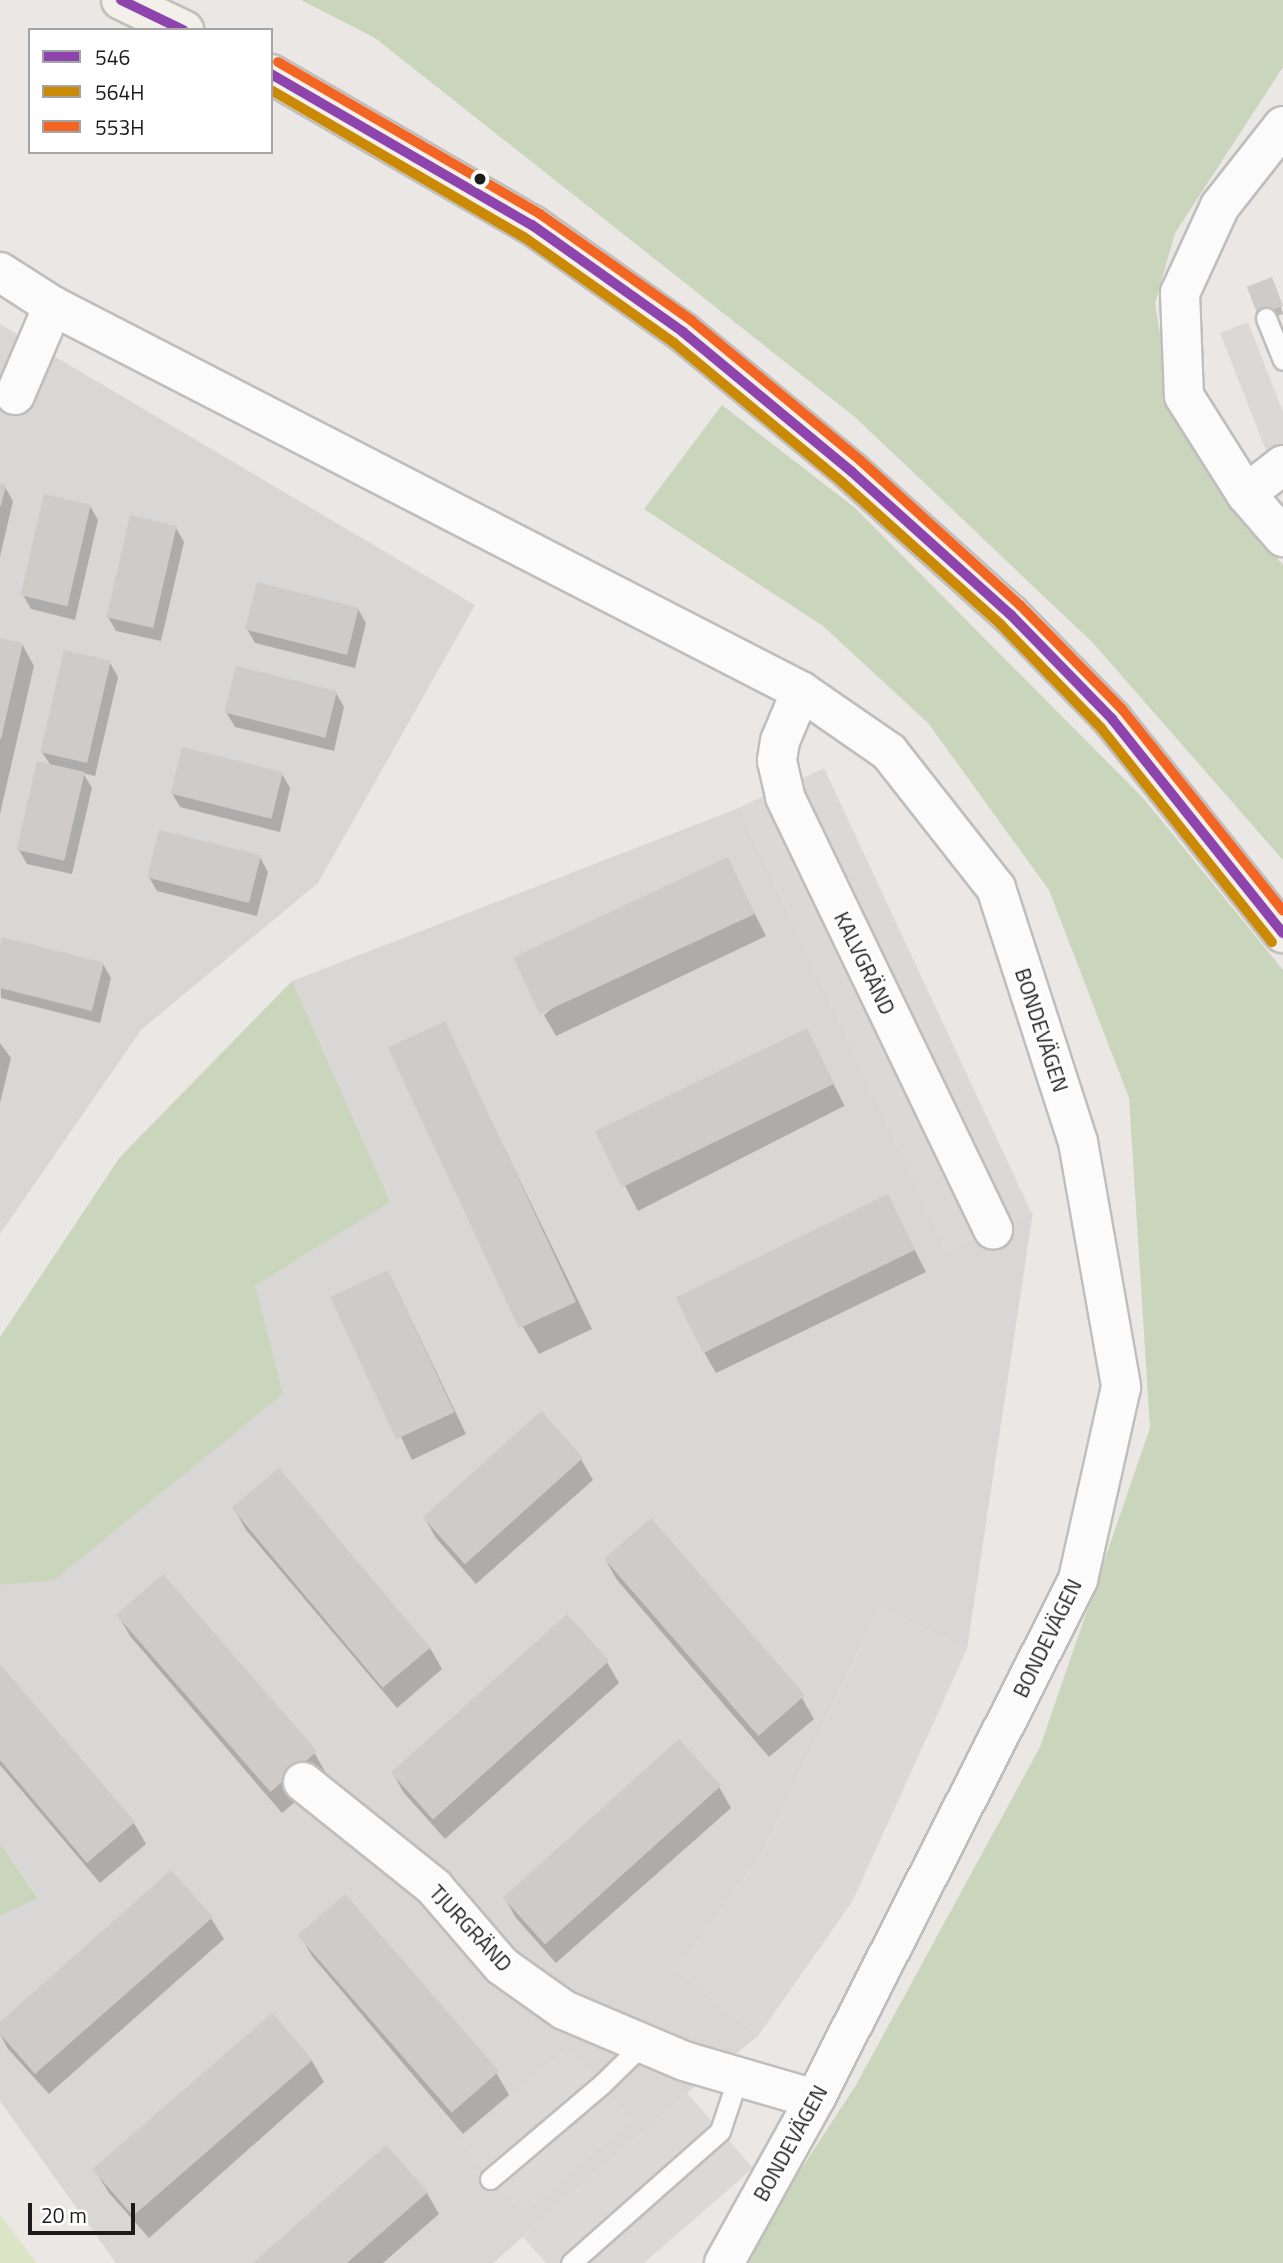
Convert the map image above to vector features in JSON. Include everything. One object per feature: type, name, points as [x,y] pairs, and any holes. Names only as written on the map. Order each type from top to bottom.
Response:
[{"type":"main road","points":[[121,0],[180,28]]},
{"type":"main road","points":[[273,75],[532,225],[683,332],[852,472],[1011,615],[1112,719],[1283,933]]},
{"type":"main road","points":[[1164,783],[1283,907]]},
{"type":"street","points":[[1283,126],[1220,206],[1180,293],[1184,396],[1246,494],[1283,537]]},
{"type":"street","name":"BONDEVÄGEN","points":[[0,272],[53,306],[801,691],[889,752],[996,888],[1078,1142],[1121,1387],[1078,1580],[815,2099],[724,2263]]},
{"type":"street","points":[[13,379],[53,306]]},
{"type":"street","points":[[1246,494],[1283,465]]},
{"type":"street","name":"KALVGRÄND","points":[[801,691],[780,741],[777,761],[785,797],[993,1230]]},
{"type":"street","name":"TJURGRÄND","points":[[303,1782],[433,1886],[502,1966],[564,2010],[684,2061],[815,2099]]},
{"type":"lane","points":[[1266,318],[1283,360]]},
{"type":"lane","points":[[490,2179],[602,2084],[643,2044]]},
{"type":"lane","points":[[571,2263],[720,2131],[738,2077]]},
{"type":"shaded area","points":[[1248,322],[1283,412],[1283,447],[1267,453],[1220,333]]},
{"type":"shaded area","points":[[0,324],[475,605],[318,883],[141,1030],[0,1234]]},
{"type":"shaded area","points":[[824,768],[1032,1213],[946,1253],[739,808]]},
{"type":"shaded area","points":[[739,808],[947,1251],[1033,1212],[967,1649],[879,1607],[761,1855],[677,1970],[758,2036],[687,2093],[493,2263],[116,2263],[0,2101],[0,1916],[38,1897],[0,1843],[0,1585],[53,1581],[255,1286],[389,1202],[292,981]]},
{"type":"shaded area","points":[[879,1607],[967,1649],[852,1902],[758,2036],[677,1970],[761,1855]]},
{"type":"shaded area","points":[[568,2046],[632,2120],[523,2215],[459,2141]]},
{"type":"shaded area","points":[[687,2093],[753,2168],[644,2263],[546,2263],[523,2237]]},
{"type":"green space","points":[[301,0],[1283,0],[1283,67],[1175,233],[1155,304],[1169,387],[1229,497],[1283,565],[1283,860],[1093,643],[856,418],[375,38]]},
{"type":"green space","points":[[722,405],[855,508],[1144,799],[1283,970],[1283,2263],[740,2263],[856,2085],[1040,1747],[1150,1428],[1129,1098],[1049,890],[928,723],[823,626],[644,509]]},
{"type":"green space","points":[[292,981],[390,1202],[255,1286],[283,1394],[53,1581],[0,1585],[0,1337],[120,1157]]},
{"type":"green space","points":[[0,1843],[38,1898],[0,1916]]},
{"type":"green space","points":[[0,2215],[37,2263],[0,2263]]},
{"type":"building","points":[[1272,277],[1283,306],[1258,316],[1247,287]]},
{"type":"building","points":[[0,484],[6,485],[1,506],[0,506]]},
{"type":"building","points":[[44,494],[91,505],[67,606],[21,595]]},
{"type":"building","points":[[130,515],[177,526],[153,628],[106,617]]},
{"type":"building","points":[[257,582],[359,607],[347,655],[245,630]]},
{"type":"building","points":[[0,638],[23,643],[1,739],[0,739]]},
{"type":"building","points":[[64,650],[111,661],[87,763],[40,752]]},
{"type":"building","points":[[236,666],[337,691],[325,738],[224,713]]},
{"type":"building","points":[[182,747],[283,772],[271,819],[170,794]]},
{"type":"building","points":[[37,761],[85,772],[64,861],[17,850]]},
{"type":"building","points":[[159,830],[261,855],[249,903],[147,878]]},
{"type":"building","points":[[728,857],[755,914],[540,1014],[513,957]]},
{"type":"building","points":[[2,937],[104,962],[92,1011],[0,988]]},
{"type":"building","points":[[445,1021],[576,1302],[519,1329],[388,1048]]},
{"type":"building","points":[[807,1028],[834,1084],[622,1187],[595,1131]]},
{"type":"building","points":[[888,1194],[915,1250],[703,1353],[676,1297]]},
{"type":"building","points":[[388,1270],[454,1412],[396,1439],[330,1297]]},
{"type":"building","points":[[541,1411],[583,1458],[465,1564],[423,1517]]},
{"type":"building","points":[[279,1468],[430,1648],[383,1688],[232,1508]]},
{"type":"building","points":[[651,1518],[805,1695],[758,1736],[604,1559]]},
{"type":"building","points":[[163,1574],[317,1751],[270,1792],[116,1615]]},
{"type":"building","points":[[567,1614],[609,1661],[433,1819],[391,1773]]},
{"type":"building","points":[[0,1664],[135,1822],[87,1863],[0,1760]]},
{"type":"building","points":[[679,1739],[721,1786],[545,1944],[503,1898]]},
{"type":"building","points":[[171,1870],[213,1917],[35,2074],[0,2034],[0,2022]]},
{"type":"building","points":[[345,1894],[499,2071],[452,2113],[297,1935]]},
{"type":"building","points":[[272,2013],[313,2060],[133,2216],[92,2169]]},
{"type":"building","points":[[386,2145],[428,2192],[347,2263],[253,2263]]},
{"type":"transit line","name":"546","points":[[121,0],[179,28]]},
{"type":"transit line","name":"553H","points":[[278,62],[540,214],[692,321],[861,461],[1020,605],[1122,709],[1283,911]]},
{"type":"transit line","name":"546","points":[[273,75],[532,225],[683,332],[852,472],[1011,615],[1112,719],[1283,933]]},
{"type":"transit line","name":"564H","points":[[273,91],[524,237],[674,343],[843,483],[1001,625],[1101,728],[1272,942]]}]
